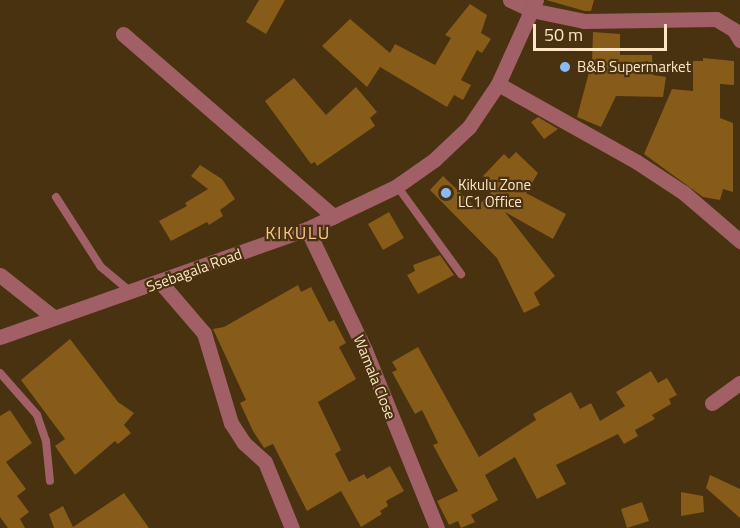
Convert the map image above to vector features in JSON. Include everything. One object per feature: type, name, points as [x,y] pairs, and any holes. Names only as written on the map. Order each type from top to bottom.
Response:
[{"type":"street","points":[[510,0],[584,21],[716,19],[734,30],[740,40]]},
{"type":"street","name":"Ssebagala Road","points":[[0,337],[161,283],[307,229],[397,186],[434,160],[469,127],[498,84],[534,5]]},
{"type":"street","points":[[123,34],[334,217]]},
{"type":"street","points":[[498,84],[637,162],[684,194],[740,241]]},
{"type":"street","name":"Wamala Close","points":[[307,229],[365,350],[437,528]]},
{"type":"street","points":[[0,275],[53,318]]},
{"type":"street","points":[[161,283],[204,333],[231,423],[244,443],[265,462],[292,528]]},
{"type":"street","points":[[712,403],[740,383]]},
{"type":"lane","points":[[397,186],[461,274]]},
{"type":"lane","points":[[56,198],[101,267],[131,292]]},
{"type":"lane","points":[[0,373],[37,415],[46,441],[50,481]]},
{"type":"building","points":[[259,0],[285,0],[266,34],[246,22]]},
{"type":"building","points":[[546,0],[594,0],[591,11],[585,11]]},
{"type":"building","points":[[470,4],[487,15],[481,33],[491,39],[482,53],[477,50],[461,80],[471,85],[463,100],[454,95],[447,107],[380,67],[367,87],[322,46],[350,19],[390,53],[395,44],[435,65],[451,38],[445,35]]},
{"type":"building","points":[[593,32],[620,34],[620,55],[652,55],[653,75],[666,77],[663,97],[616,96],[601,127],[577,117],[592,61]]},
{"type":"building","points":[[703,58],[734,61],[734,85],[720,84],[720,118],[733,123],[733,192],[723,189],[720,200],[703,197],[644,154],[672,89],[693,91],[693,61],[703,61]]},
{"type":"building","points":[[294,78],[326,115],[356,87],[377,112],[370,118],[375,126],[317,166],[315,162],[311,164],[265,101]]},
{"type":"building","points":[[538,117],[558,129],[544,139],[531,122]]},
{"type":"building","points":[[516,152],[538,173],[526,193],[566,214],[553,239],[505,212],[555,276],[534,293],[540,305],[524,313],[497,258],[430,190],[443,176],[476,208],[495,188],[483,176],[504,154],[509,159]]},
{"type":"building","points":[[200,165],[222,179],[235,199],[220,210],[223,216],[209,225],[207,222],[171,241],[159,221],[187,206],[185,203],[208,189],[191,176]]},
{"type":"building","points":[[389,212],[404,238],[383,250],[368,224]]},
{"type":"building","points":[[440,255],[454,275],[418,294],[407,275],[415,271],[413,265]]},
{"type":"building","points":[[298,285],[301,292],[311,287],[329,322],[334,320],[346,343],[339,347],[356,379],[318,402],[341,450],[335,454],[349,482],[364,474],[367,479],[390,466],[404,491],[386,501],[388,506],[380,511],[382,514],[361,527],[341,491],[307,511],[273,444],[264,448],[253,431],[240,403],[246,400],[213,329],[224,327]]},
{"type":"building","points":[[70,339],[118,402],[134,413],[124,425],[131,433],[118,444],[115,441],[75,475],[55,446],[65,439],[21,380]]},
{"type":"building","points":[[418,347],[479,457],[536,420],[533,414],[571,392],[580,409],[591,403],[600,421],[625,406],[616,392],[651,371],[658,383],[667,378],[677,395],[669,399],[671,404],[652,415],[655,419],[635,430],[638,436],[624,444],[618,434],[556,465],[566,484],[537,499],[515,457],[485,475],[498,500],[471,515],[475,522],[461,528],[458,521],[449,525],[437,501],[458,491],[433,445],[438,443],[422,410],[415,414],[392,372],[397,370],[392,362]]},
{"type":"building","points":[[10,410],[32,443],[6,462],[26,489],[17,496],[29,512],[20,519],[25,528],[8,528],[0,517],[0,416]]},
{"type":"building","points":[[710,475],[740,489],[740,518],[706,488]]},
{"type":"building","points":[[681,492],[703,496],[704,512],[681,516]]},
{"type":"building","points":[[124,493],[149,528],[54,528],[49,514],[63,506],[73,527]]},
{"type":"building","points":[[642,502],[649,521],[627,528],[621,509]]},
{"type":"place","name":"B&B Supermarket","points":[[565,67]]},
{"type":"place","name":"Kikulu Zone LC1 Office","points":[[446,193]]},
{"type":"district","name":"KIKULU","points":[[298,233]]}]
